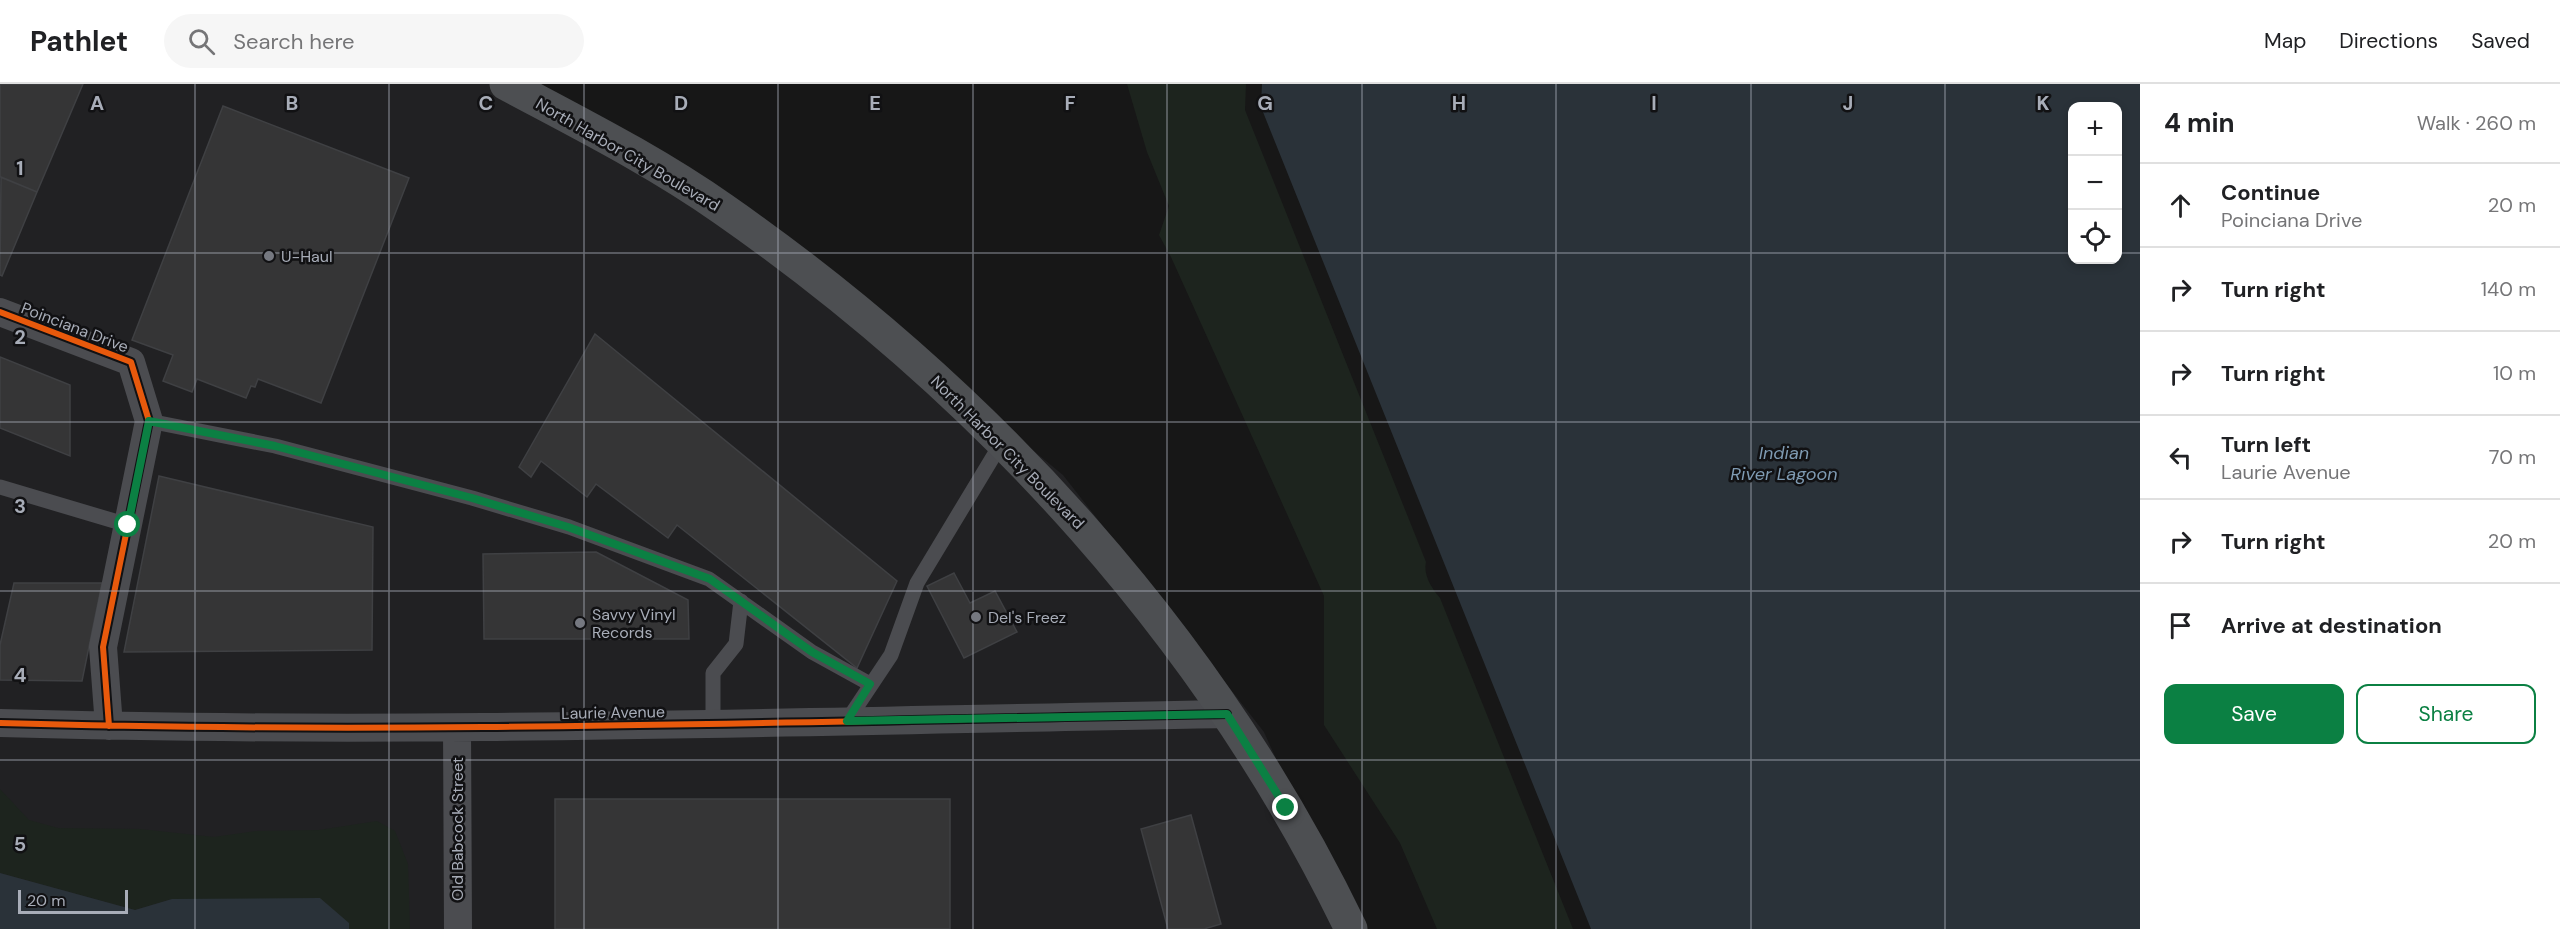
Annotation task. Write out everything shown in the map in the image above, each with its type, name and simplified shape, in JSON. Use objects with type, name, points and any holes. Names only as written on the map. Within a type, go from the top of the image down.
[{"type":"main road","name":"North Harbor City Boulevard","points":[[506,84],[606,138],[722,208],[842,297],[957,396],[1054,494],[1142,596],[1227,714],[1286,808],[1351,929]]},
{"type":"street","name":"Poinciana Drive","points":[[0,312],[130,362],[149,421],[103,647],[109,726]]},
{"type":"street","name":"Laurie Avenue","points":[[0,723],[109,726],[457,728],[1227,714]]},
{"type":"street","name":"Old Babcock Street","points":[[457,728],[458,929]]},
{"type":"lane","points":[[149,421],[275,446],[472,498],[558,524],[710,579],[812,652],[870,684]]},
{"type":"lane","points":[[847,721],[891,655],[918,583],[1002,442]]},
{"type":"lane","points":[[0,487],[128,525]]},
{"type":"lane","points":[[713,724],[713,673],[736,644],[741,601]]},
{"type":"shaded area","points":[[0,84],[499,84],[740,208],[1063,475],[1264,732],[1353,929],[0,929]]},
{"type":"shaded area","points":[[1127,84],[1246,84],[1245,110],[1426,562],[1429,582],[1440,598],[1573,929],[1437,929],[1400,843],[1324,725],[1324,596],[1159,235],[1169,206],[1147,152]]},
{"type":"shaded area","points":[[0,789],[29,820],[58,828],[140,829],[214,837],[256,831],[319,830],[377,821],[395,831],[408,864],[410,929],[349,929],[349,923],[172,899],[135,910],[0,873]]},
{"type":"water","name":"Indian River Lagoon","points":[[1262,84],[2140,84],[2140,929],[1591,929],[1261,107]]},
{"type":"water","points":[[0,873],[135,910],[172,899],[320,898],[349,923],[349,929],[0,929]]},
{"type":"building","points":[[0,84],[83,84],[37,192],[0,177]]},
{"type":"building","points":[[223,106],[409,178],[321,403],[258,379],[255,387],[251,386],[246,398],[197,379],[192,392],[163,381],[173,355],[132,340]]},
{"type":"building","points":[[1,177],[37,192],[2,276],[0,275]]},
{"type":"building","points":[[595,334],[897,581],[857,668],[677,525],[668,538],[596,484],[587,497],[541,461],[531,477],[519,467]]},
{"type":"building","points":[[0,357],[70,385],[70,456],[0,428]]},
{"type":"building","points":[[159,476],[373,527],[372,650],[124,652]]},
{"type":"building","points":[[596,552],[688,600],[689,639],[484,639],[483,554]]},
{"type":"building","name":"Del's Freez","points":[[954,573],[970,603],[995,591],[1017,632],[964,658],[927,586]]},
{"type":"building","points":[[14,583],[102,583],[82,681],[0,680],[0,645]]},
{"type":"building","points":[[555,799],[950,799],[950,929],[555,929]]},
{"type":"building","points":[[1191,815],[1221,924],[1204,929],[1168,929],[1141,829]]},
{"type":"cycle path","points":[[0,312],[131,362],[149,421],[103,647],[109,726]]},
{"type":"cycle path","points":[[0,723],[307,728],[460,727],[1227,714]]},
{"type":"place","name":"U-Haul","points":[[269,256]]},
{"type":"place","name":"Del's Freez","points":[[976,617]]},
{"type":"place","name":"Savvy Vinyl Records","points":[[580,623]]},
{"type":"route","points":[[128,525],[149,421],[275,446],[472,498],[568,527],[710,579],[812,652],[870,684],[847,721],[1227,714],[1286,808]]}]
